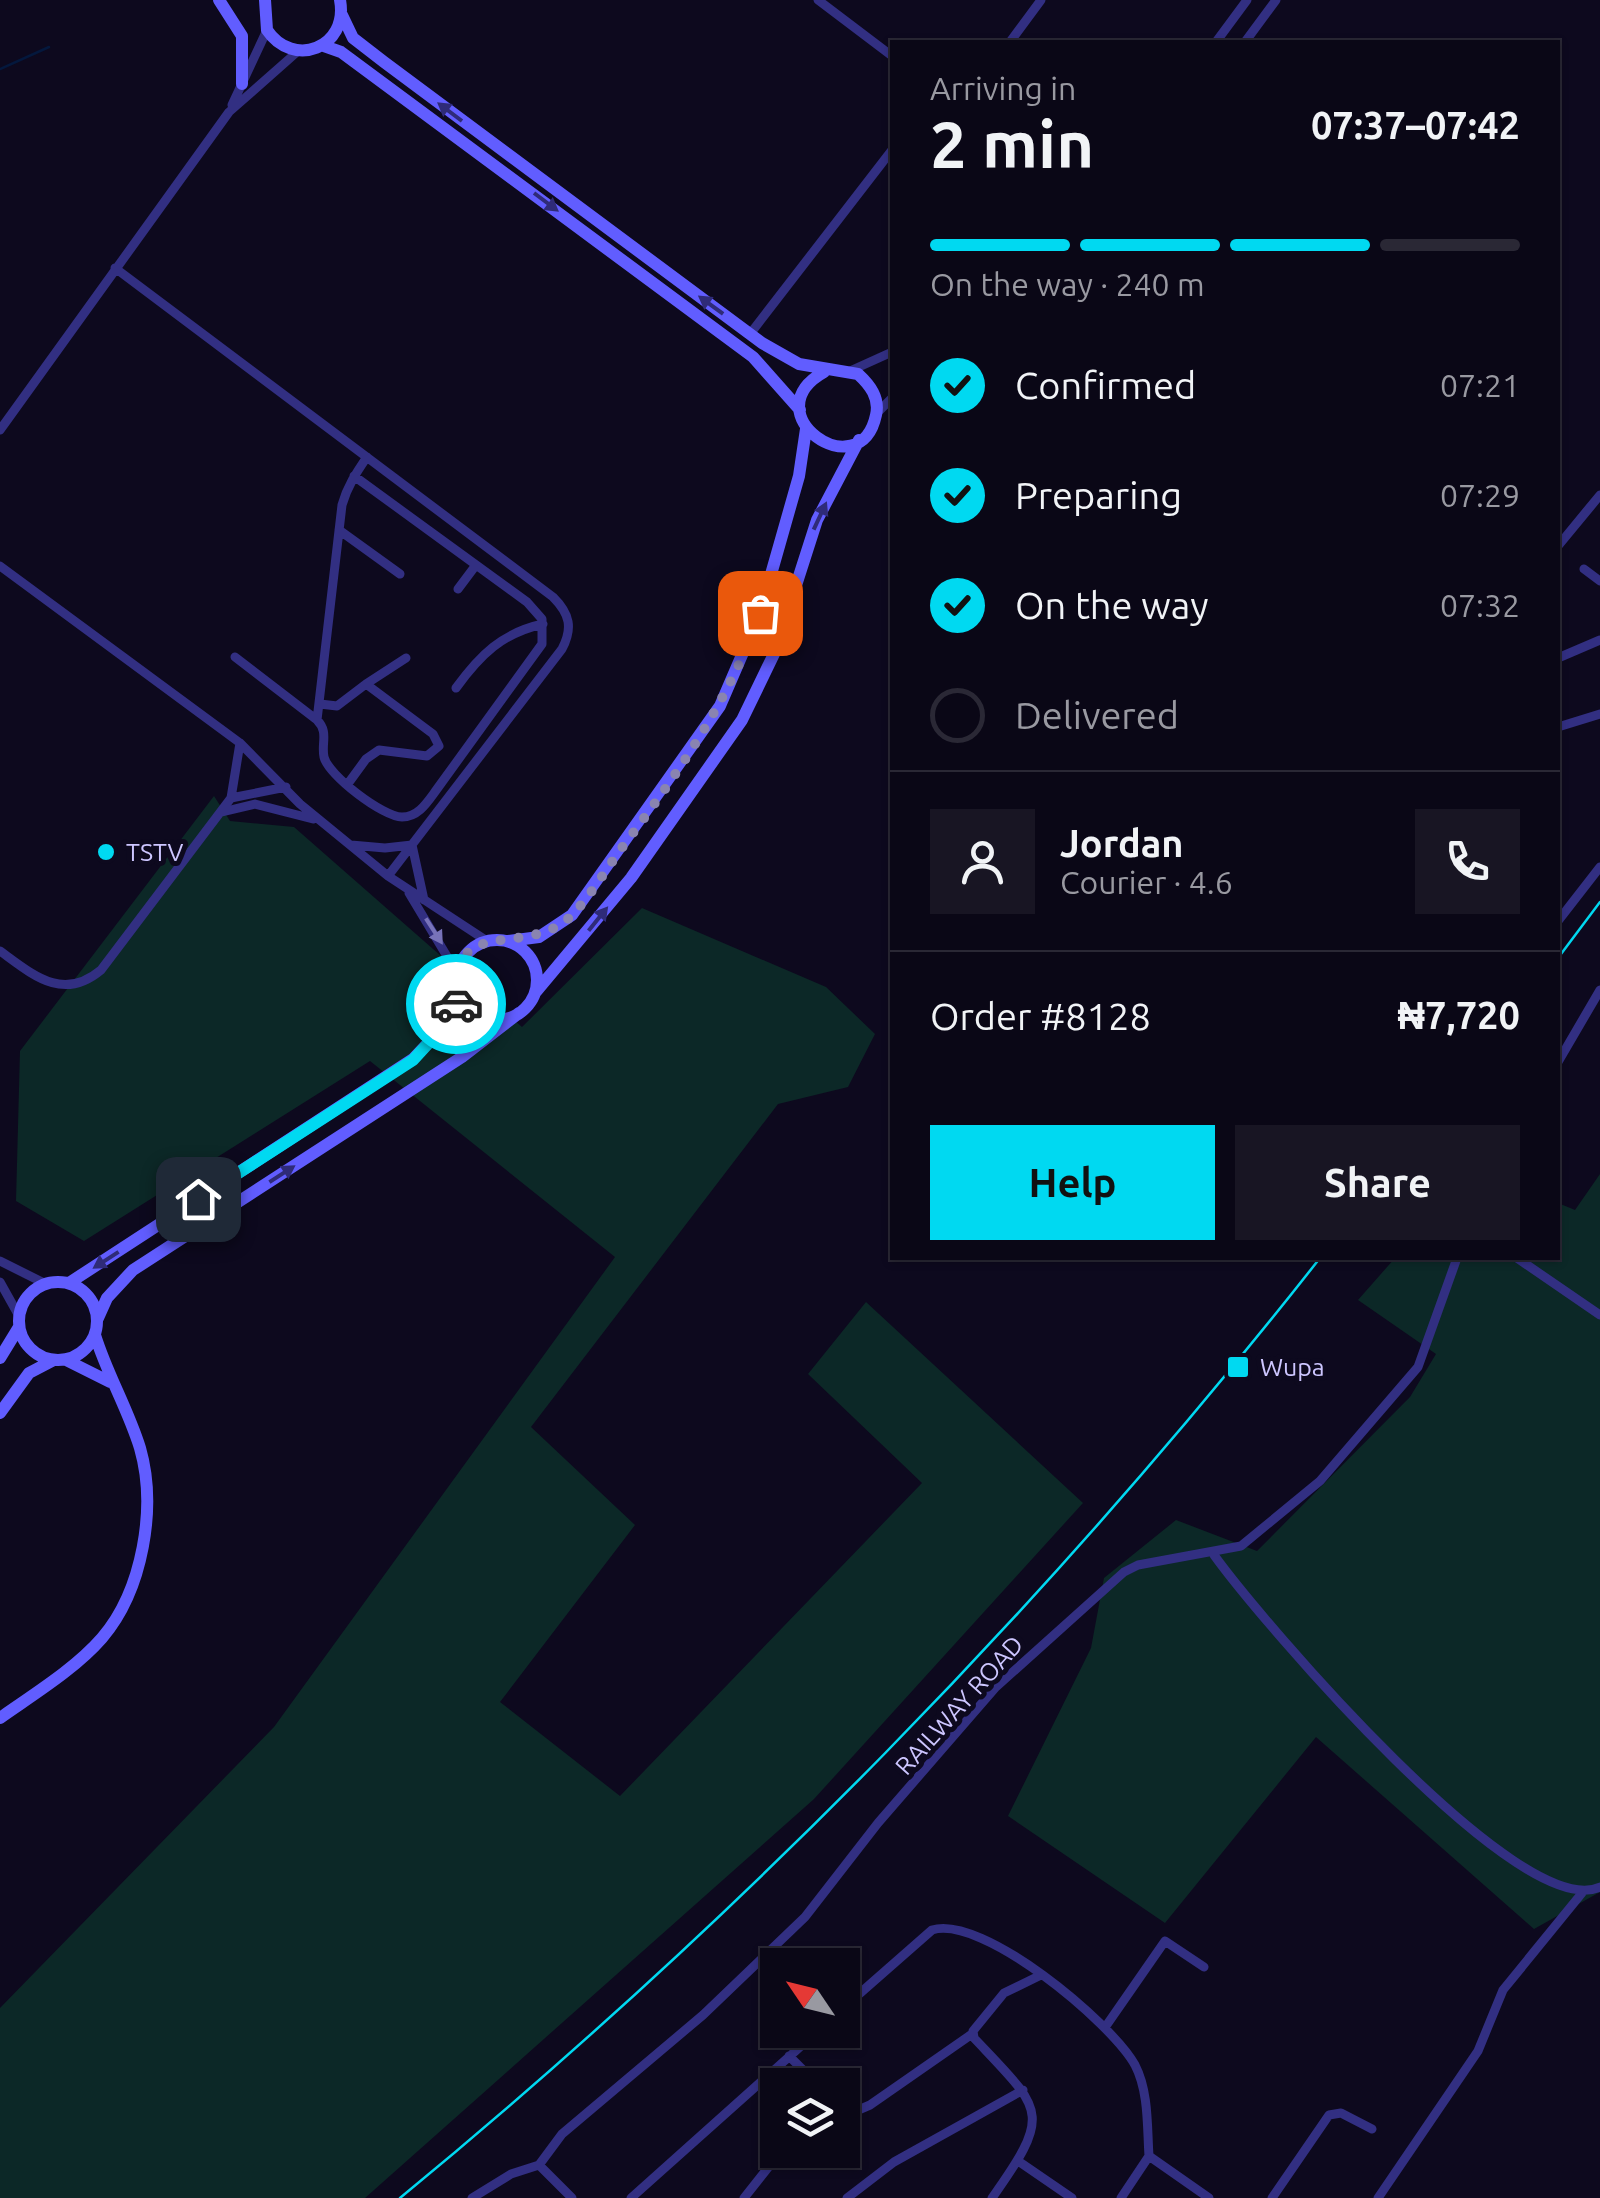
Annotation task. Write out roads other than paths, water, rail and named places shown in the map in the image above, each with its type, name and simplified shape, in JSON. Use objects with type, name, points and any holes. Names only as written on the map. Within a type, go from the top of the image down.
[{"type":"street","points":[[220,0],[242,36],[242,84]]},
{"type":"street","points":[[0,430],[229,112],[266,30],[264,3],[248,0]]},
{"type":"street","points":[[818,0],[890,54]]},
{"type":"street","points":[[1011,40],[1041,0]]},
{"type":"street","points":[[1218,40],[1248,0]]},
{"type":"street","points":[[1246,40],[1276,0]]},
{"type":"street","points":[[229,112],[297,52],[324,46],[333,37],[341,4]]},
{"type":"street","points":[[341,4],[353,38],[750,334],[799,364],[824,372],[850,371],[890,353]]},
{"type":"street","points":[[266,30],[284,48],[297,52]]},
{"type":"street","points":[[324,46],[372,74],[753,357],[800,410],[806,429],[798,476],[760,613],[720,706],[572,915],[539,937],[487,941],[474,947],[458,973]]},
{"type":"street","points":[[750,334],[890,153]]},
{"type":"street","points":[[116,268],[553,597],[570,620],[569,636],[562,650],[388,876]]},
{"type":"street","points":[[850,371],[868,383],[877,413]]},
{"type":"street","points":[[800,410],[806,388],[824,372]]},
{"type":"street","points":[[0,1412],[30,1372],[89,1346],[107,1298],[133,1270],[462,1056],[519,1013],[631,878],[732,738],[774,654],[817,520],[859,440],[890,400]]},
{"type":"street","points":[[806,429],[822,443],[838,447],[859,440]]},
{"type":"street","points":[[317,720],[342,505],[367,457]]},
{"type":"street","points":[[235,657],[317,720],[325,738],[323,756],[334,776],[388,815],[402,818],[422,808],[542,644],[542,624],[527,602],[354,476]]},
{"type":"street","points":[[1560,544],[1600,496]]},
{"type":"street","points":[[339,530],[400,574]]},
{"type":"street","points":[[458,589],[476,564]]},
{"type":"street","points":[[0,566],[240,743],[320,822],[388,876],[487,941]]},
{"type":"street","points":[[1584,570],[1600,582]]},
{"type":"street","points":[[456,688],[496,643],[521,629],[542,624]]},
{"type":"street","points":[[1560,657],[1600,640]]},
{"type":"street","points":[[320,704],[338,706],[406,658]]},
{"type":"street","points":[[348,785],[366,759],[379,750],[427,756],[439,746],[433,734],[366,684]]},
{"type":"street","points":[[1560,726],[1600,714]]},
{"type":"street","points":[[0,951],[44,983],[69,986],[90,979],[231,798],[240,743]]},
{"type":"street","points":[[231,798],[286,787]]},
{"type":"street","points":[[219,813],[256,804],[320,822]]},
{"type":"street","points":[[350,845],[385,848],[412,844]]},
{"type":"street","points":[[412,844],[424,900]]},
{"type":"street","points":[[1560,917],[1600,867]]},
{"type":"street","points":[[408,891],[458,973],[460,995],[470,1010],[485,1018],[503,1020],[519,1013]]},
{"type":"street","points":[[508,941],[529,956],[537,980],[535,993]]},
{"type":"street","points":[[1560,1058],[1600,990]]},
{"type":"street","points":[[0,1260],[46,1284],[69,1283],[413,1060],[446,1024],[460,995]]},
{"type":"street","points":[[1590,1006],[1600,1018]]},
{"type":"street","name":"RAILWAY ROAD","points":[[472,2198],[486,2187],[539,2165],[562,2134],[704,2015],[805,1917],[878,1823],[996,1688],[1124,1572],[1138,1565],[1214,1555],[1252,1540],[1320,1480],[1418,1367],[1456,1260]]},
{"type":"street","points":[[1520,1260],[1600,1315]]},
{"type":"street","points":[[0,1282],[29,1349],[110,1382]]},
{"type":"street","points":[[69,1283],[89,1296],[98,1318]]},
{"type":"street","points":[[0,1358],[28,1296],[46,1284]]},
{"type":"street","points":[[0,1718],[102,1637],[117,1615],[140,1557],[146,1524],[146,1473],[125,1406],[110,1382],[95,1335]]},
{"type":"street","points":[[1214,1555],[1316,1682],[1433,1795],[1519,1865],[1582,1893]]},
{"type":"street","points":[[1378,2198],[1478,2051],[1502,1990],[1582,1893],[1600,1887]]},
{"type":"street","points":[[860,1993],[932,1930],[942,1926],[978,1938],[1041,1974],[1106,2026],[1141,2080],[1149,2156],[1122,2198]]},
{"type":"street","points":[[1106,2026],[1166,1941],[1204,1967]]},
{"type":"street","points":[[860,2110],[972,2034],[1004,1993],[1041,1974]]},
{"type":"street","points":[[972,2034],[1023,2090],[1035,2111],[1032,2138],[992,2198]]},
{"type":"street","points":[[630,2198],[798,2048]]},
{"type":"street","points":[[789,2056],[801,2068]]},
{"type":"street","points":[[847,2198],[894,2162],[1023,2090]]},
{"type":"street","points":[[1272,2198],[1329,2115],[1342,2113],[1372,2129]]},
{"type":"street","points":[[1149,2156],[1209,2198]]},
{"type":"street","points":[[1018,2161],[1072,2198]]},
{"type":"street","points":[[539,2165],[572,2198]]},
{"type":"street","points":[[744,2198],[768,2168]]},
{"type":"waterway","points":[[0,69],[49,47]]},
{"type":"tram line","points":[[1560,955],[1600,902]]},
{"type":"tram line","points":[[400,2198],[648,1982],[886,1753],[1110,1511],[1318,1260]]},
{"type":"place","name":"TSTV","points":[[106,852]]},
{"type":"place","name":"Wupa","points":[[1238,1367]]}]
